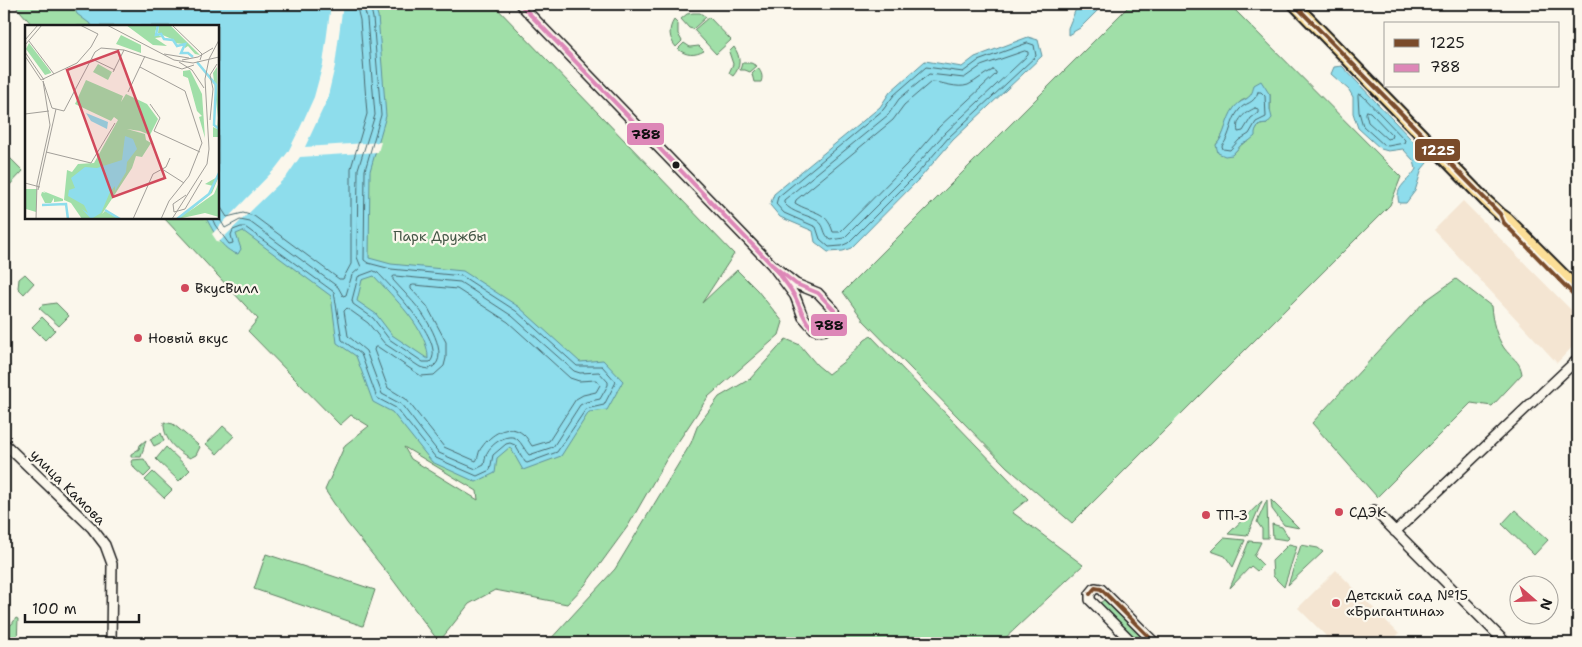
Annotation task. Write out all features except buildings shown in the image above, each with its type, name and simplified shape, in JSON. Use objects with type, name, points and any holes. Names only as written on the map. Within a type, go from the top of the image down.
[{"type":"main road","points":[[1294,4],[1500,214],[1508,219],[1578,290]]},
{"type":"main road","points":[[1500,214],[1504,223],[1578,299]]},
{"type":"street","points":[[520,4],[771,264],[795,296],[803,317],[814,329],[819,331],[825,330],[835,319],[834,310],[816,292],[796,284],[771,264]]},
{"type":"street","points":[[1395,532],[1578,359]]},
{"type":"street","name":"улица Камова","points":[[4,443],[92,528],[105,546],[112,564],[111,643]]},
{"type":"street","points":[[1374,510],[1506,643]]},
{"type":"street","points":[[1133,643],[1090,600],[1090,594],[1095,588],[1101,589],[1155,643]]},
{"type":"shaded area","points":[[1463,201],[1578,317],[1578,341],[1557,363],[1434,230]]},
{"type":"shaded area","name":"Детский сад №15 «Бригантина»","points":[[1336,570],[1399,634],[1389,643],[1320,643],[1326,636],[1298,608]]},
{"type":"green space","name":"Парк Дружбы","points":[[14,4],[493,4],[734,254],[702,303],[737,270],[757,290],[783,322],[779,335],[708,397],[666,460],[628,526],[585,585],[567,604],[495,590],[469,604],[439,642],[393,580],[347,523],[325,490],[345,445],[369,426],[351,415],[340,425],[248,331],[258,319],[165,219],[219,219],[219,25],[32,25]],"holes":[[[404,447],[477,491],[478,500],[411,459]]]},
{"type":"green space","points":[[1131,4],[1229,4],[1401,177],[1390,205],[1072,523],[1007,467],[864,321],[843,292]],"holes":[[[1253,93],[1270,94],[1270,110],[1267,124],[1259,125],[1249,141],[1242,144],[1232,155],[1216,145],[1233,111],[1240,102]]]},
{"type":"green space","points":[[700,13],[706,17],[693,29],[689,28],[681,19],[687,14]]},
{"type":"green space","points":[[709,17],[731,40],[716,54],[694,30]]},
{"type":"green space","points":[[674,20],[678,24],[678,34],[682,41],[676,47],[670,34]]},
{"type":"green space","points":[[684,43],[690,47],[699,46],[704,51],[697,54],[684,53],[678,49]]},
{"type":"green space","points":[[734,47],[738,54],[739,62],[738,69],[733,76],[729,73],[733,64],[729,52]]},
{"type":"green space","points":[[742,63],[751,63],[757,66],[750,72],[740,70]]},
{"type":"green space","points":[[758,68],[762,75],[762,80],[761,82],[754,82],[752,74]]},
{"type":"green space","points":[[4,152],[23,171],[6,189],[4,187]]},
{"type":"green space","points":[[25,274],[34,283],[24,294],[18,288],[19,279]]},
{"type":"green space","points":[[1456,279],[1491,306],[1493,322],[1499,338],[1504,348],[1518,363],[1522,374],[1492,406],[1471,403],[1377,497],[1312,423],[1425,301]]},
{"type":"green space","points":[[56,303],[69,316],[59,326],[39,308],[42,305]]},
{"type":"green space","points":[[42,317],[55,330],[45,340],[32,327]]},
{"type":"green space","points":[[871,336],[1028,499],[1012,512],[1083,565],[1000,643],[547,643],[615,569],[691,443],[697,427],[719,397],[750,379],[786,339],[800,345],[817,365],[828,374]]},
{"type":"green space","points":[[164,422],[173,424],[200,447],[196,455],[190,458],[171,444],[164,428]]},
{"type":"green space","points":[[223,426],[234,436],[217,454],[206,444]]},
{"type":"green space","points":[[161,433],[164,441],[154,446],[150,439]]},
{"type":"green space","points":[[146,440],[141,457],[131,457],[131,454],[139,449],[140,445]]},
{"type":"green space","points":[[166,447],[190,470],[179,481],[156,459]]},
{"type":"green space","points":[[144,459],[151,470],[144,477],[135,469],[131,462],[132,460]]},
{"type":"green space","points":[[153,472],[172,490],[164,498],[145,480]]},
{"type":"green space","points":[[1267,500],[1268,538],[1262,538],[1262,529],[1257,522]]},
{"type":"green space","points":[[1271,500],[1299,528],[1284,525],[1272,509]]},
{"type":"green space","points":[[1262,501],[1247,536],[1228,534]]},
{"type":"green space","points":[[1515,510],[1548,540],[1534,555],[1502,524]]},
{"type":"green space","points":[[1272,524],[1282,527],[1289,538],[1287,540],[1273,538]]},
{"type":"green space","points":[[1224,538],[1245,540],[1233,567],[1225,556],[1211,551]]},
{"type":"green space","points":[[1249,541],[1261,542],[1254,556],[1263,565],[1257,571],[1251,566],[1230,588]]},
{"type":"green space","points":[[1289,544],[1297,546],[1284,587],[1273,576],[1272,561]]},
{"type":"green space","points":[[1301,545],[1318,548],[1323,552],[1288,585]]},
{"type":"green space","points":[[266,554],[375,590],[363,626],[254,589]]},
{"type":"green space","points":[[1104,600],[1147,643],[1140,643],[1100,603]]},
{"type":"green space","points":[[16,618],[18,619],[17,643],[10,643],[4,638],[4,628],[12,624]]},
{"type":"water","points":[[73,4],[374,4],[378,16],[386,116],[370,171],[369,258],[391,264],[463,271],[519,307],[580,362],[603,360],[623,381],[607,410],[589,412],[561,456],[523,470],[510,447],[497,458],[495,473],[476,482],[432,462],[392,412],[373,402],[356,356],[337,343],[331,296],[243,231],[236,234],[241,249],[238,254],[227,249],[207,219],[219,219],[219,25],[92,25],[77,14]],"holes":[[[374,276],[399,303],[423,337],[428,359],[392,335],[376,314],[357,301],[362,280]]]},
{"type":"water","points":[[1078,4],[1104,4],[1080,28],[1068,35],[1068,28]]},
{"type":"water","points":[[1028,37],[1038,40],[1042,56],[953,140],[921,177],[851,248],[843,251],[828,252],[815,242],[813,231],[780,217],[770,205],[774,194],[880,107],[890,92],[925,61],[962,67],[975,57]]},
{"type":"water","points":[[1342,66],[1427,156],[1427,163],[1422,169],[1415,191],[1406,203],[1399,203],[1398,192],[1416,169],[1414,161],[1403,149],[1388,151],[1381,149],[1358,128],[1353,113],[1353,97],[1349,90],[1331,74],[1334,67]]},
{"type":"water","points":[[1261,81],[1270,95],[1272,118],[1267,124],[1259,125],[1255,136],[1242,144],[1232,155],[1225,156],[1218,153],[1216,145],[1222,136],[1231,113],[1237,105],[1251,95],[1254,85]]},
{"type":"pier","points":[[331,4],[343,4],[335,66],[327,100],[305,147],[381,142],[378,152],[300,157],[287,176],[218,243],[212,234],[275,169],[288,152],[300,128],[314,97],[323,64]]},
{"type":"transit line","name":"788","points":[[520,4],[771,264]]},
{"type":"transit line","name":"1225","points":[[1294,4],[1500,214],[1504,223],[1578,299]]},
{"type":"transit line","name":"788","points":[[771,264],[796,284],[818,293],[834,310],[835,319],[827,328],[818,331],[809,325],[792,291],[771,264]]},
{"type":"transit line","name":"1225","points":[[1090,594],[1095,588],[1101,589],[1155,643]]},
{"type":"place","name":"ВкусВилл","points":[[185,288]]},
{"type":"place","name":"Новый вкус","points":[[138,338]]},
{"type":"place","name":"СДЭК","points":[[1339,512]]},
{"type":"place","name":"ТП-3","points":[[1206,515]]},
{"type":"place","name":"Детский сад №15 «Бригантина»","points":[[1336,603]]}]
